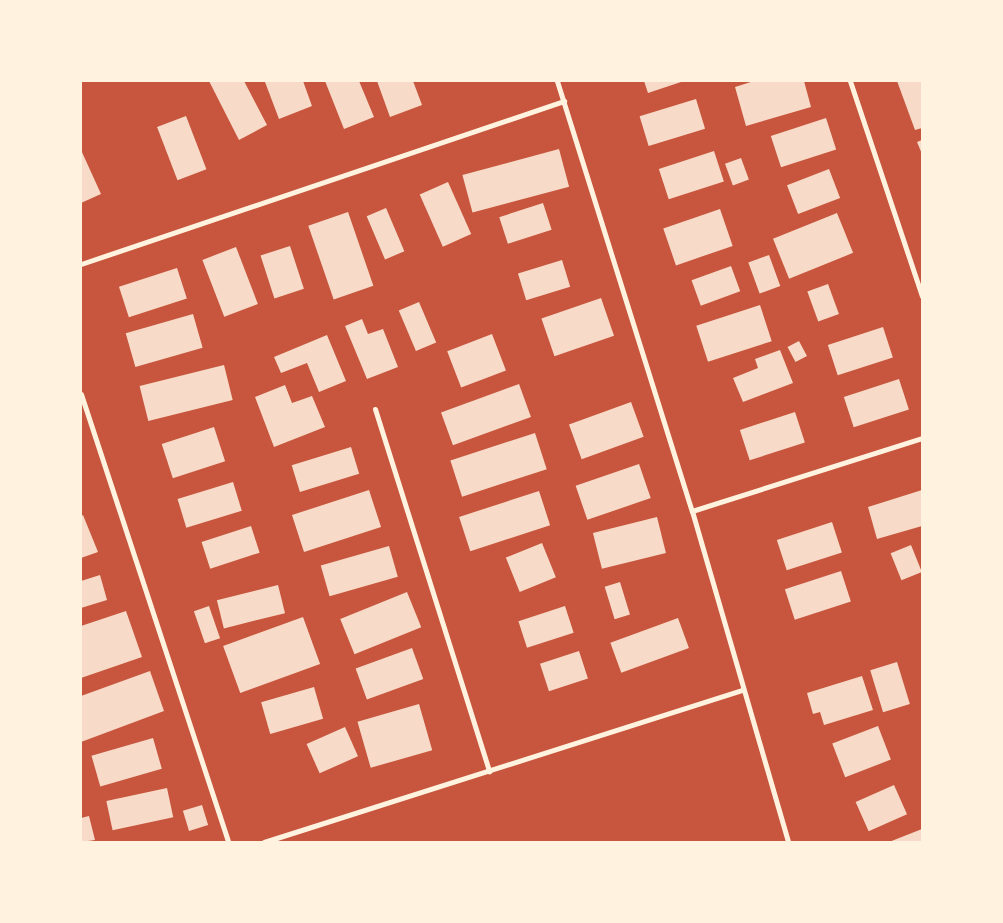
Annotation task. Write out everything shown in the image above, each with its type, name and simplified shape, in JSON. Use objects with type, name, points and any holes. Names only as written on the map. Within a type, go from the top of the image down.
[{"type":"street","points":[[557,81],[692,511],[742,690],[788,842]]},
{"type":"street","points":[[850,81],[919,277],[922,296]]},
{"type":"street","points":[[81,264],[564,101]]},
{"type":"street","points":[[81,394],[228,842]]},
{"type":"street","points":[[375,410],[490,771]]},
{"type":"street","points":[[692,511],[922,438]]},
{"type":"street","points":[[264,842],[742,690]]},
{"type":"building","points":[[209,81],[244,81],[267,125],[239,140]]},
{"type":"building","points":[[303,81],[312,106],[279,119],[265,82]]},
{"type":"building","points":[[325,81],[359,81],[374,117],[344,129]]},
{"type":"building","points":[[377,81],[413,81],[422,105],[390,117]]},
{"type":"building","points":[[644,81],[681,81],[681,82],[648,93]]},
{"type":"building","points":[[754,81],[804,81],[811,107],[746,126],[735,87]]},
{"type":"building","points":[[897,81],[922,81],[922,128],[915,130]]},
{"type":"building","points":[[696,99],[705,129],[649,146],[640,116]]},
{"type":"building","points":[[186,116],[206,169],[177,180],[157,127]]},
{"type":"building","points":[[826,118],[836,149],[781,167],[771,136]]},
{"type":"building","points":[[922,140],[922,154],[917,142]]},
{"type":"building","points":[[559,149],[569,187],[473,213],[462,175]]},
{"type":"building","points":[[81,150],[101,194],[81,203]]},
{"type":"building","points":[[714,151],[724,181],[669,199],[659,169]]},
{"type":"building","points":[[741,158],[749,180],[733,185],[725,164]]},
{"type":"building","points":[[829,169],[840,198],[798,214],[787,185]]},
{"type":"building","points":[[448,182],[471,234],[443,247],[420,195]]},
{"type":"building","points":[[543,203],[552,230],[508,244],[499,217]]},
{"type":"building","points":[[386,208],[404,251],[385,259],[367,216]]},
{"type":"building","points":[[720,209],[733,246],[676,265],[663,229]]},
{"type":"building","points":[[348,212],[373,286],[334,299],[308,226]]},
{"type":"building","points":[[837,213],[853,253],[789,279],[773,239]]},
{"type":"building","points":[[290,246],[304,289],[274,298],[261,256]]},
{"type":"building","points":[[236,247],[258,304],[224,317],[202,260]]},
{"type":"building","points":[[769,255],[780,286],[760,294],[748,263]]},
{"type":"building","points":[[562,260],[570,287],[526,300],[518,273]]},
{"type":"building","points":[[731,266],[740,291],[701,306],[692,280]]},
{"type":"building","points":[[177,268],[187,298],[129,317],[119,287]]},
{"type":"building","points":[[828,284],[839,314],[818,322],[807,292]]},
{"type":"building","points":[[601,298],[614,336],[554,356],[541,319]]},
{"type":"building","points":[[419,302],[436,343],[416,351],[399,311]]},
{"type":"building","points":[[760,305],[772,341],[708,362],[696,326]]},
{"type":"building","points":[[193,314],[203,348],[135,367],[126,333]]},
{"type":"building","points":[[362,319],[368,334],[383,329],[398,367],[367,379],[345,326]]},
{"type":"building","points":[[883,327],[893,357],[838,375],[828,345]]},
{"type":"building","points":[[492,334],[506,370],[461,388],[447,351]]},
{"type":"building","points":[[327,335],[346,381],[319,392],[307,363],[281,373],[274,357]]},
{"type":"building","points":[[799,341],[807,356],[796,362],[788,347]]},
{"type":"building","points":[[780,350],[793,383],[743,402],[733,378],[758,368],[755,359]]},
{"type":"building","points":[[224,365],[233,400],[148,421],[140,386]]},
{"type":"building","points":[[899,379],[909,409],[854,427],[844,397]]},
{"type":"building","points":[[519,384],[531,417],[453,445],[441,412]]},
{"type":"building","points":[[285,385],[292,403],[312,396],[325,427],[274,447],[255,397]]},
{"type":"building","points":[[631,402],[644,437],[582,459],[569,425]]},
{"type":"building","points":[[795,412],[805,442],[750,460],[740,430]]},
{"type":"building","points":[[214,427],[225,461],[173,478],[162,444]]},
{"type":"building","points":[[535,433],[547,469],[462,497],[450,461]]},
{"type":"building","points":[[351,447],[359,474],[300,492],[292,465]]},
{"type":"building","points":[[639,464],[651,498],[587,520],[576,486]]},
{"type":"building","points":[[233,482],[242,511],[186,528],[178,499]]},
{"type":"building","points":[[369,490],[381,527],[304,552],[292,515]]},
{"type":"building","points":[[922,490],[922,526],[877,539],[868,507]]},
{"type":"building","points":[[539,491],[550,525],[470,551],[459,517]]},
{"type":"building","points":[[83,515],[98,552],[81,558],[81,516]]},
{"type":"building","points":[[657,517],[666,553],[602,569],[593,533]]},
{"type":"building","points":[[832,522],[842,552],[787,570],[777,540]]},
{"type":"building","points":[[251,526],[260,553],[210,569],[202,542]]},
{"type":"building","points":[[542,543],[556,577],[520,592],[506,558]]},
{"type":"building","points":[[911,545],[922,572],[901,580],[891,553]]},
{"type":"building","points":[[389,546],[398,577],[330,596],[321,566]]},
{"type":"building","points":[[841,571],[851,601],[795,620],[785,589]]},
{"type":"building","points":[[100,575],[107,600],[81,608],[81,581]]},
{"type":"building","points":[[620,582],[630,615],[615,619],[605,587]]},
{"type":"building","points":[[278,585],[285,613],[224,628],[217,600]]},
{"type":"building","points":[[407,592],[421,627],[354,654],[340,619]]},
{"type":"building","points":[[209,606],[220,638],[205,643],[194,611]]},
{"type":"building","points":[[565,606],[574,633],[527,648],[518,621]]},
{"type":"building","points":[[126,611],[142,657],[81,678],[81,626]]},
{"type":"building","points":[[303,617],[320,664],[240,693],[223,646]]},
{"type":"building","points":[[678,618],[689,648],[621,673],[610,643]]},
{"type":"building","points":[[412,648],[423,679],[367,700],[356,669]]},
{"type":"building","points":[[579,651],[588,679],[549,691],[540,664]]},
{"type":"building","points":[[897,662],[910,704],[883,712],[870,670]]},
{"type":"building","points":[[150,671],[164,711],[81,742],[81,696]]},
{"type":"building","points":[[862,676],[873,710],[824,725],[820,712],[813,714],[807,693]]},
{"type":"building","points":[[314,687],[323,719],[270,734],[261,702]]},
{"type":"building","points":[[419,704],[432,750],[371,768],[357,722]]},
{"type":"building","points":[[878,726],[891,760],[845,777],[832,744]]},
{"type":"building","points":[[345,727],[358,756],[320,773],[307,744]]},
{"type":"building","points":[[153,738],[162,769],[100,786],[91,756]]},
{"type":"building","points":[[894,785],[907,814],[869,831],[856,802]]},
{"type":"building","points":[[167,788],[173,817],[113,830],[106,801]]},
{"type":"building","points":[[202,805],[208,825],[189,831],[183,811]]},
{"type":"building","points":[[89,816],[95,840],[81,842],[81,818]]},
{"type":"building","points":[[922,829],[922,842],[889,842]]}]
